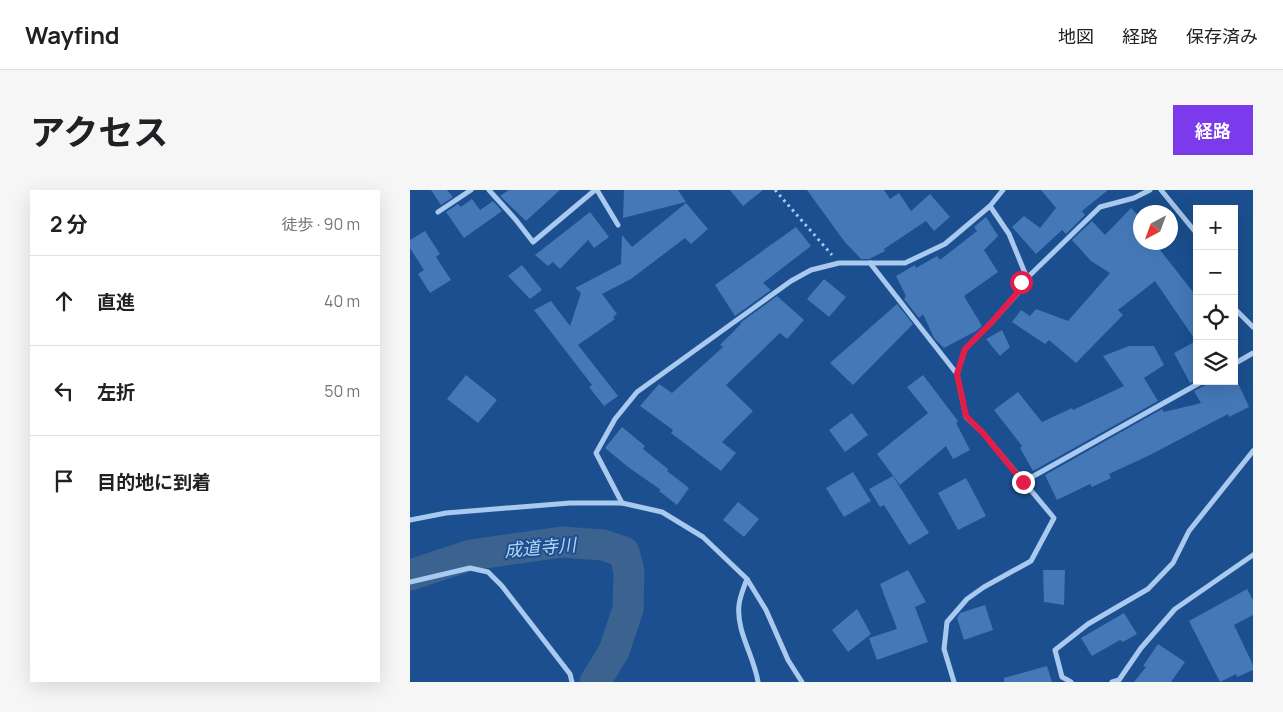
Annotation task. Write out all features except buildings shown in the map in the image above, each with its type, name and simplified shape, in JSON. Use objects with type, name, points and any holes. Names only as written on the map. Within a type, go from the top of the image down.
[{"type":"street","points":[[438,212],[471,190]]},
{"type":"street","points":[[489,190],[533,242],[596,190],[618,225]]},
{"type":"street","points":[[622,503],[596,454],[615,419],[637,392],[791,281],[811,270],[839,263],[905,263],[946,244],[990,206],[1002,190]]},
{"type":"street","points":[[957,374],[965,349],[1018,292],[1021,282],[1100,207],[1134,198],[1150,190]]},
{"type":"street","points":[[1161,190],[1193,229]]},
{"type":"street","points":[[990,206],[1009,234],[1027,278]]},
{"type":"street","points":[[870,263],[957,374],[966,416],[983,433],[1054,518],[1031,561],[984,587],[967,599],[947,622],[944,649],[954,682]]},
{"type":"street","points":[[1238,312],[1253,327]]},
{"type":"street","points":[[1238,362],[1253,353]]},
{"type":"street","points":[[1023,482],[1196,385]]},
{"type":"street","points":[[1072,682],[1062,676],[1055,650],[1088,624],[1148,590],[1173,562],[1189,532],[1253,451]]},
{"type":"street","points":[[410,520],[446,513],[570,503],[622,503],[662,512],[703,537],[747,579],[766,610],[788,660],[802,682]]},
{"type":"street","points":[[1112,682],[1119,680],[1141,648],[1175,609],[1253,555]]},
{"type":"street","points":[[410,582],[470,568],[488,572],[502,586],[570,674],[572,682]]},
{"type":"street","points":[[747,579],[739,604],[739,623],[755,667],[758,682]]},
{"type":"path","points":[[775,190],[839,263]]},
{"type":"waterway","name":"成道寺川","points":[[410,575],[471,555],[562,542],[603,545],[624,552],[629,571],[628,609],[614,651],[595,682]]},
{"type":"route","points":[[1021,282],[1018,292],[965,349],[957,374],[966,416],[983,433],[1023,482]]}]
